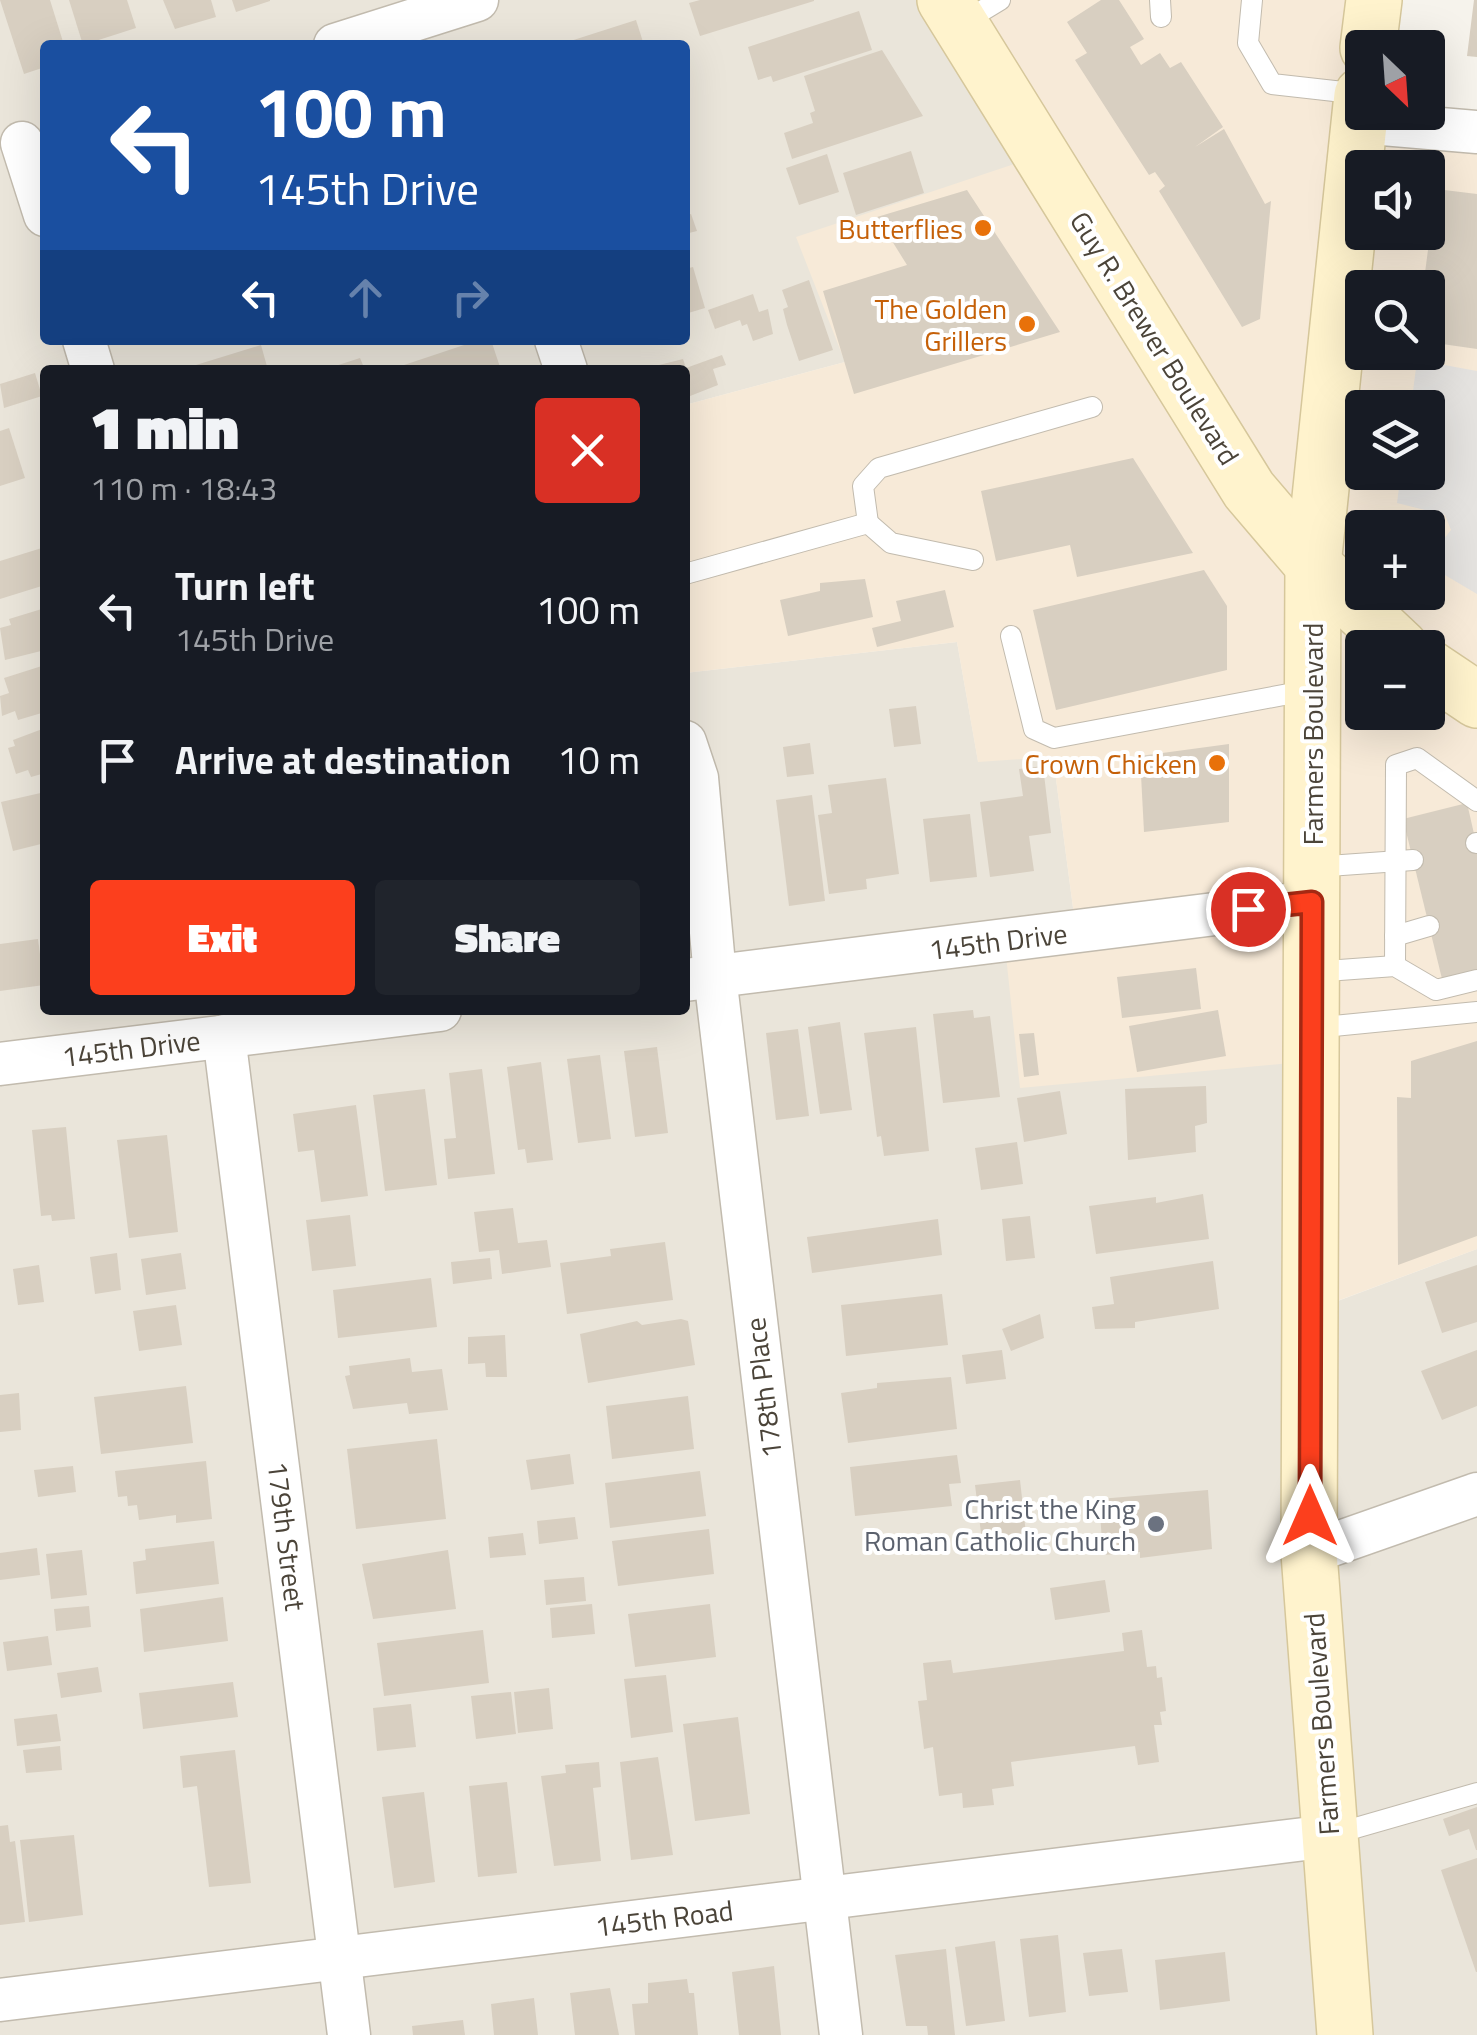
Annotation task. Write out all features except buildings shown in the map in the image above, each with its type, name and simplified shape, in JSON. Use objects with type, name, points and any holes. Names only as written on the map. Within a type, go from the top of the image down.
[{"type":"main road","points":[[1370,30],[1374,0]]},
{"type":"main road","name":"Guy R. Brewer Boulevard","points":[[968,8],[1249,490],[1313,565],[1382,630]]},
{"type":"main road","name":"Farmers Boulevard","points":[[1345,2035],[1310,1553],[1312,690],[1313,565],[1358,130]]},
{"type":"main road","points":[[1445,678],[1477,700]]},
{"type":"street","points":[[360,40],[463,18]]},
{"type":"street","points":[[1445,124],[1477,132]]},
{"type":"street","points":[[22,143],[40,199]]},
{"type":"street","name":"178th Place","points":[[690,757],[697,778],[700,978],[840,2035]]},
{"type":"street","name":"145th Drive","points":[[700,978],[1312,884]]},
{"type":"street","name":"145th Drive","points":[[0,1064],[398,1015]]},
{"type":"street","name":"179th Street","points":[[224,1036],[349,2035]]},
{"type":"street","points":[[1310,1553],[1477,1494]]},
{"type":"street","name":"145th Road","points":[[0,2000],[1329,1836]]},
{"type":"lane","points":[[1252,0],[1248,43],[1272,84],[1345,100]]},
{"type":"lane","points":[[974,560],[891,543],[868,523],[863,486],[878,468],[1092,407]]},
{"type":"lane","points":[[690,573],[868,523]]},
{"type":"lane","points":[[1011,636],[1034,729],[1054,738],[1312,690]]},
{"type":"lane","points":[[1395,966],[1404,862],[1396,764],[1418,758],[1477,800]]},
{"type":"lane","points":[[1312,884],[1404,862]]},
{"type":"lane","points":[[1395,936],[1429,926]]},
{"type":"lane","points":[[1311,972],[1395,966],[1436,990],[1477,980]]},
{"type":"lane","points":[[1312,1028],[1477,1012]]},
{"type":"lane","points":[[1329,1836],[1477,1793]]},
{"type":"shaded area","points":[[0,0],[939,0],[1036,157],[845,362],[690,404],[690,365],[40,365],[40,1015],[690,1015],[690,672],[957,642],[978,761],[1053,756],[1077,938],[1303,1061],[1303,1314],[1477,1249],[1477,2035],[0,2035]]},
{"type":"shaded area","points":[[939,0],[1364,0],[1360,30],[1345,30],[1345,130],[1477,142],[1477,1249],[1302,1314],[1303,1062],[1020,1088],[1005,946],[1077,938],[1053,757],[978,762],[957,642],[690,672],[690,404],[845,362],[796,237],[1035,157]]},
{"type":"shaded area","points":[[1445,365],[1477,371],[1477,594],[1445,575],[1445,538],[1451,530],[1445,510],[1397,503],[1399,490],[1445,490],[1445,390],[1413,390],[1416,370],[1445,370]]},
{"type":"place","name":"Butterflies","points":[[983,228]]},
{"type":"place","name":"The Golden Grillers","points":[[1027,324]]},
{"type":"place","name":"Crown Chicken","points":[[1217,763]]},
{"type":"place","name":"Christ the King Roman Catholic Church","points":[[1156,1524]]},
{"type":"route","points":[[1248,909],[1312,902],[1310,1516]]}]
